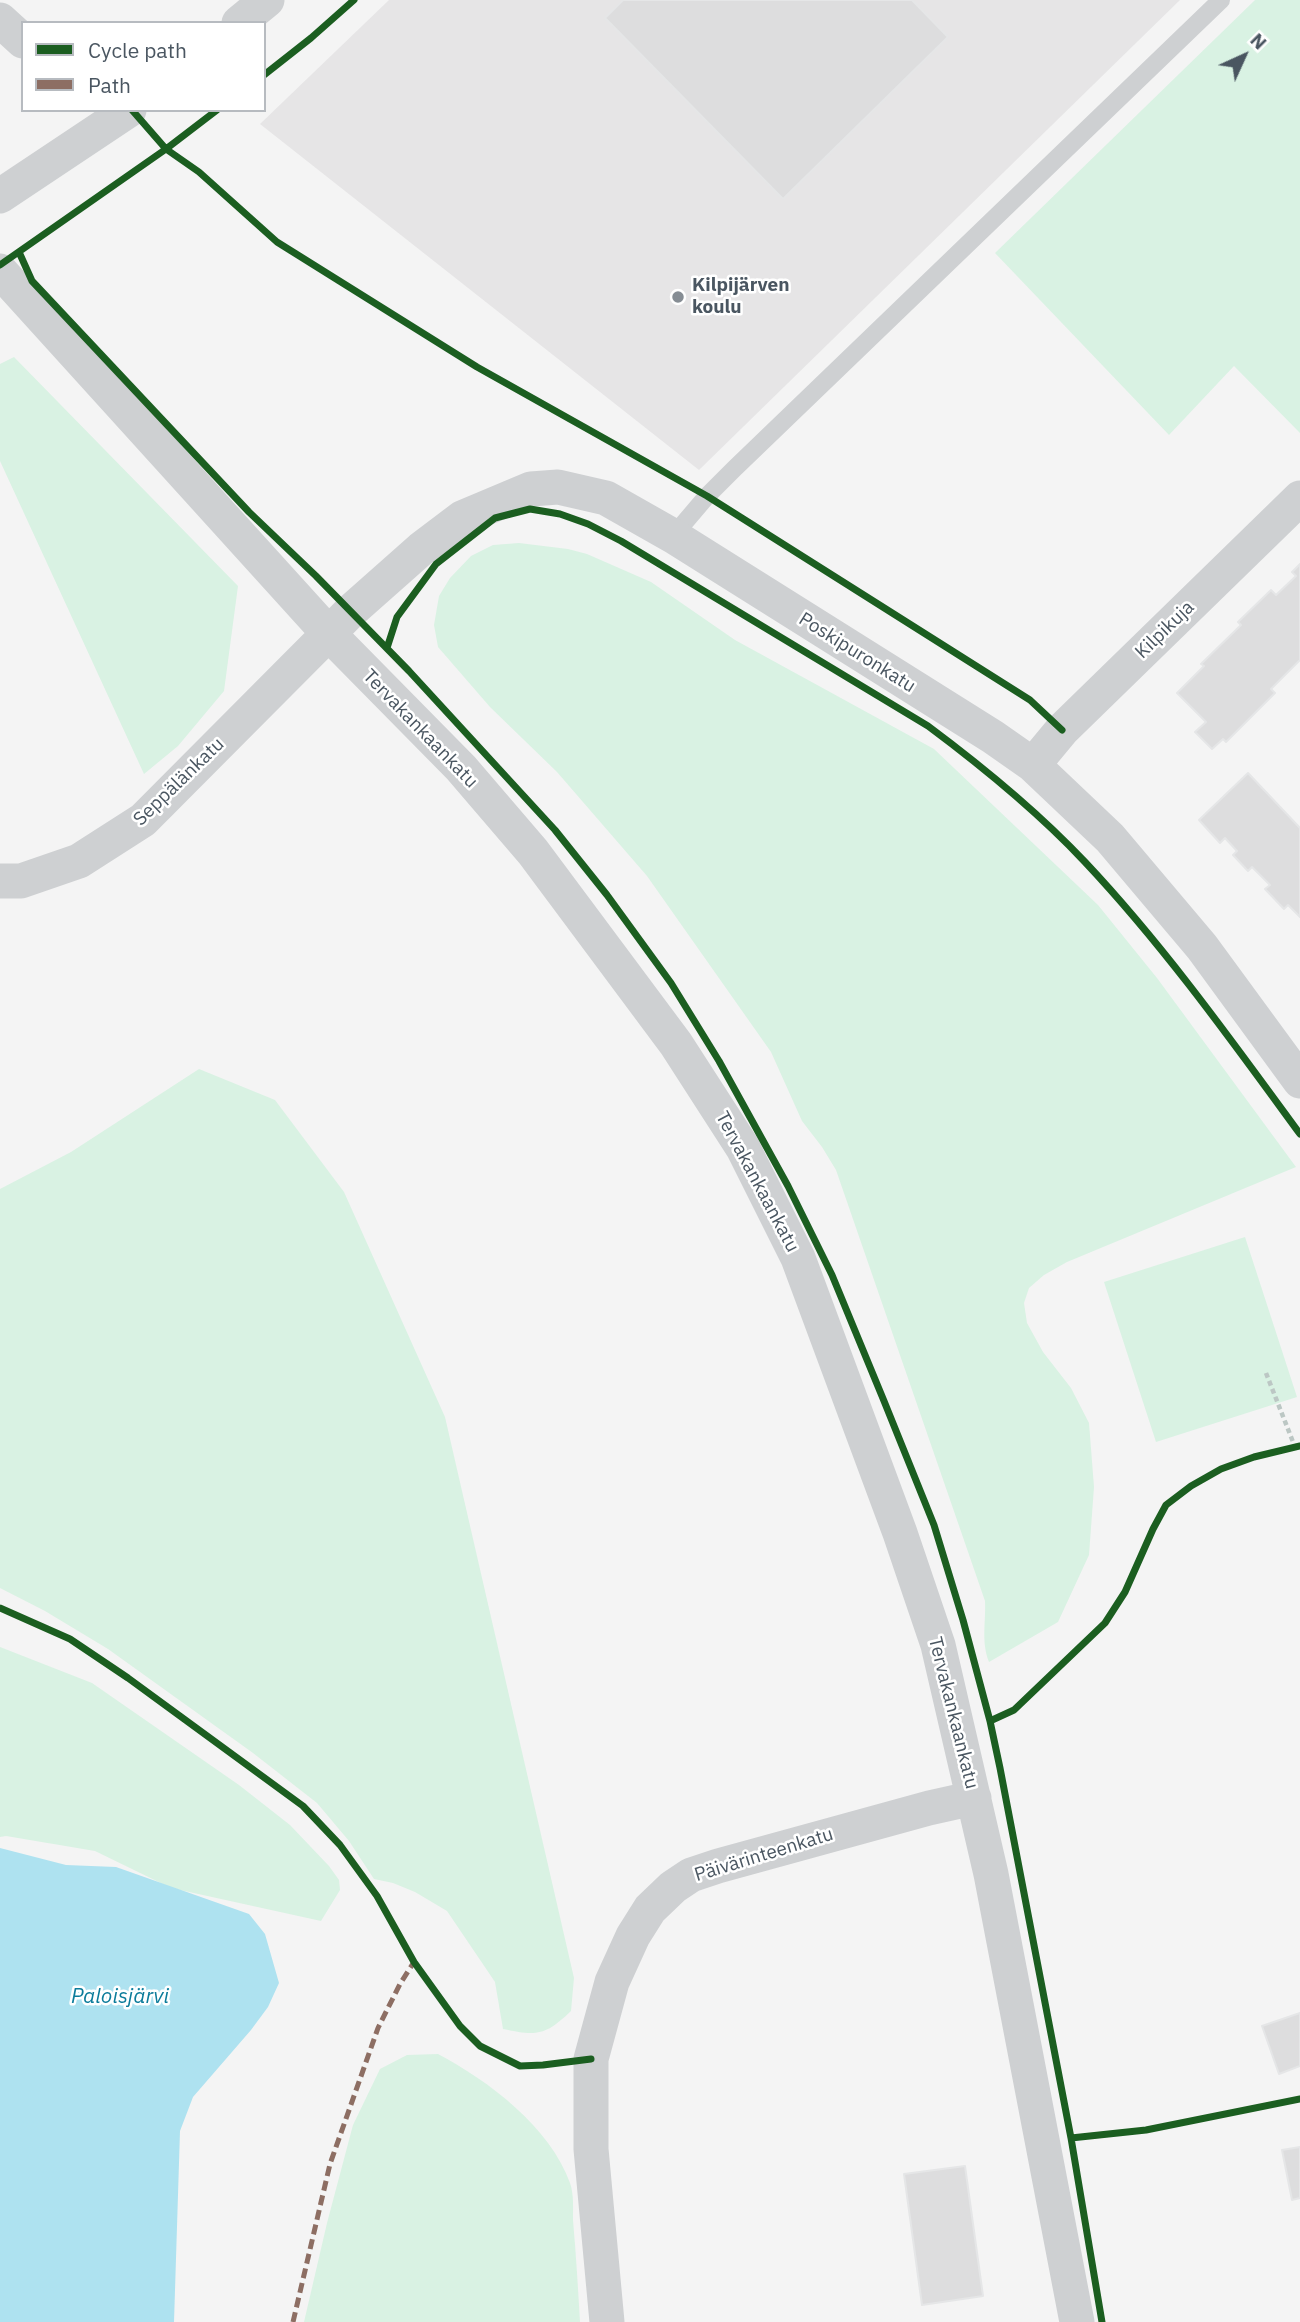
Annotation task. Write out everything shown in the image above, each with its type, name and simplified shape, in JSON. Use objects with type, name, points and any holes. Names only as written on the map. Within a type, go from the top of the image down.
[{"type":"street","points":[[241,21],[267,0]]},
{"type":"street","points":[[0,20],[21,39]]},
{"type":"street","points":[[0,196],[92,120],[122,112]]},
{"type":"street","name":"Tervakankaankatu","points":[[0,271],[329,634],[461,768],[533,852],[676,1044],[743,1148],[798,1258],[900,1533],[938,1645],[991,1874],[1077,2322]]},
{"type":"street","name":"Poskipuronkatu","points":[[329,634],[411,558],[462,518],[531,489],[558,487],[606,498],[673,536],[1034,765],[1110,838],[1202,947],[1300,1081]]},
{"type":"street","name":"Kilpikuja","points":[[1034,765],[1062,730],[1300,498]]},
{"type":"street","name":"Seppälänkatu","points":[[0,881],[21,881],[79,861],[143,820],[329,634]]},
{"type":"street","name":"Päivärinteenkatu","points":[[607,2322],[591,2149],[591,2059],[612,1982],[650,1909],[673,1887],[691,1875],[974,1798]]},
{"type":"lane","points":[[673,536],[734,469],[1221,0]]},
{"type":"path","points":[[1266,1373],[1297,1446],[1281,1450]]},
{"type":"shaded area","name":"Kilpijärven koulu","points":[[389,0],[1180,0],[699,470],[260,124]]},
{"type":"green space","points":[[1255,0],[1300,0],[1300,433],[1234,366],[1169,435],[995,253]]},
{"type":"green space","points":[[14,357],[238,586],[224,691],[178,746],[144,774],[0,461],[0,364]]},
{"type":"green space","points":[[519,543],[587,554],[651,582],[735,640],[934,749],[1098,905],[1157,978],[1296,1167],[1067,1262],[1044,1275],[1029,1288],[1024,1303],[1027,1323],[1043,1352],[1071,1388],[1089,1423],[1094,1487],[1089,1555],[1058,1622],[989,1662],[984,1639],[985,1601],[836,1170],[802,1121],[771,1052],[647,876],[557,772],[490,707],[438,647],[434,625],[439,596],[450,578],[471,556],[493,545]]},
{"type":"green space","points":[[199,1069],[275,1100],[344,1192],[445,1417],[574,1978],[571,2011],[547,2030],[524,2033],[503,2029],[495,1982],[447,1911],[415,1892],[374,1879],[349,1841],[317,1803],[253,1753],[108,1649],[45,1611],[0,1588],[0,1189],[71,1152]]},
{"type":"green space","points":[[1245,1237],[1297,1397],[1156,1442],[1104,1282]]},
{"type":"green space","points":[[0,1647],[92,1683],[239,1785],[290,1825],[339,1880],[340,1890],[321,1921],[171,1888],[95,1851],[0,1837]]},
{"type":"green space","points":[[438,2054],[477,2078],[516,2108],[548,2143],[561,2162],[572,2192],[580,2322],[304,2322],[353,2125],[380,2069],[407,2055]]},
{"type":"water","name":"Paloisjärvi","points":[[0,1848],[66,1865],[116,1867],[249,1914],[265,1934],[279,1983],[268,2007],[251,2030],[193,2097],[180,2131],[174,2322],[0,2322]]},
{"type":"building","points":[[623,0],[912,0],[948,37],[783,199],[605,18]]},
{"type":"building","points":[[1300,564],[1300,660],[1271,689],[1275,693],[1226,742],[1223,739],[1212,749],[1195,732],[1206,722],[1177,693],[1204,666],[1201,664],[1241,625],[1238,622],[1271,590],[1276,595],[1296,576],[1292,572]]},
{"type":"building","points":[[1248,773],[1300,828],[1300,917],[1288,905],[1284,909],[1265,889],[1270,885],[1252,867],[1248,871],[1233,855],[1237,851],[1225,838],[1220,843],[1199,820]]},
{"type":"building","points":[[1300,2013],[1300,2066],[1279,2074],[1262,2026]]},
{"type":"building","points":[[1300,2147],[1300,2198],[1292,2200],[1282,2150]]},
{"type":"building","points":[[965,2166],[983,2296],[922,2305],[904,2174]]},
{"type":"marked path","points":[[293,2322],[330,2164],[378,2028],[414,1962]]},
{"type":"cycle path","points":[[266,73],[354,0]]},
{"type":"cycle path","points":[[134,112],[166,149],[199,172],[277,242],[477,367],[707,496],[1030,700],[1062,730]]},
{"type":"cycle path","points":[[0,265],[214,112]]},
{"type":"cycle path","points":[[19,252],[32,281],[249,512],[409,671],[555,830],[607,895],[671,983],[719,1061],[788,1186],[832,1275],[884,1401],[934,1525],[963,1620],[1000,1768],[1071,2138],[1102,2322]]},
{"type":"cycle path","points":[[387,648],[397,617],[436,564],[495,518],[530,509],[560,514],[588,524],[621,541],[928,726],[1048,825],[1142,927],[1197,995],[1300,1134]]},
{"type":"cycle path","points":[[990,1721],[1014,1710],[1105,1623],[1125,1592],[1166,1505],[1191,1486],[1221,1469],[1254,1457],[1300,1446]]},
{"type":"cycle path","points":[[0,1608],[70,1639],[303,1806],[340,1845],[377,1896],[414,1962],[460,2026],[480,2046],[520,2066],[591,2059]]},
{"type":"cycle path","points":[[1071,2138],[1146,2130],[1300,2099]]},
{"type":"place","name":"Kilpijärven koulu","points":[[678,297]]}]
